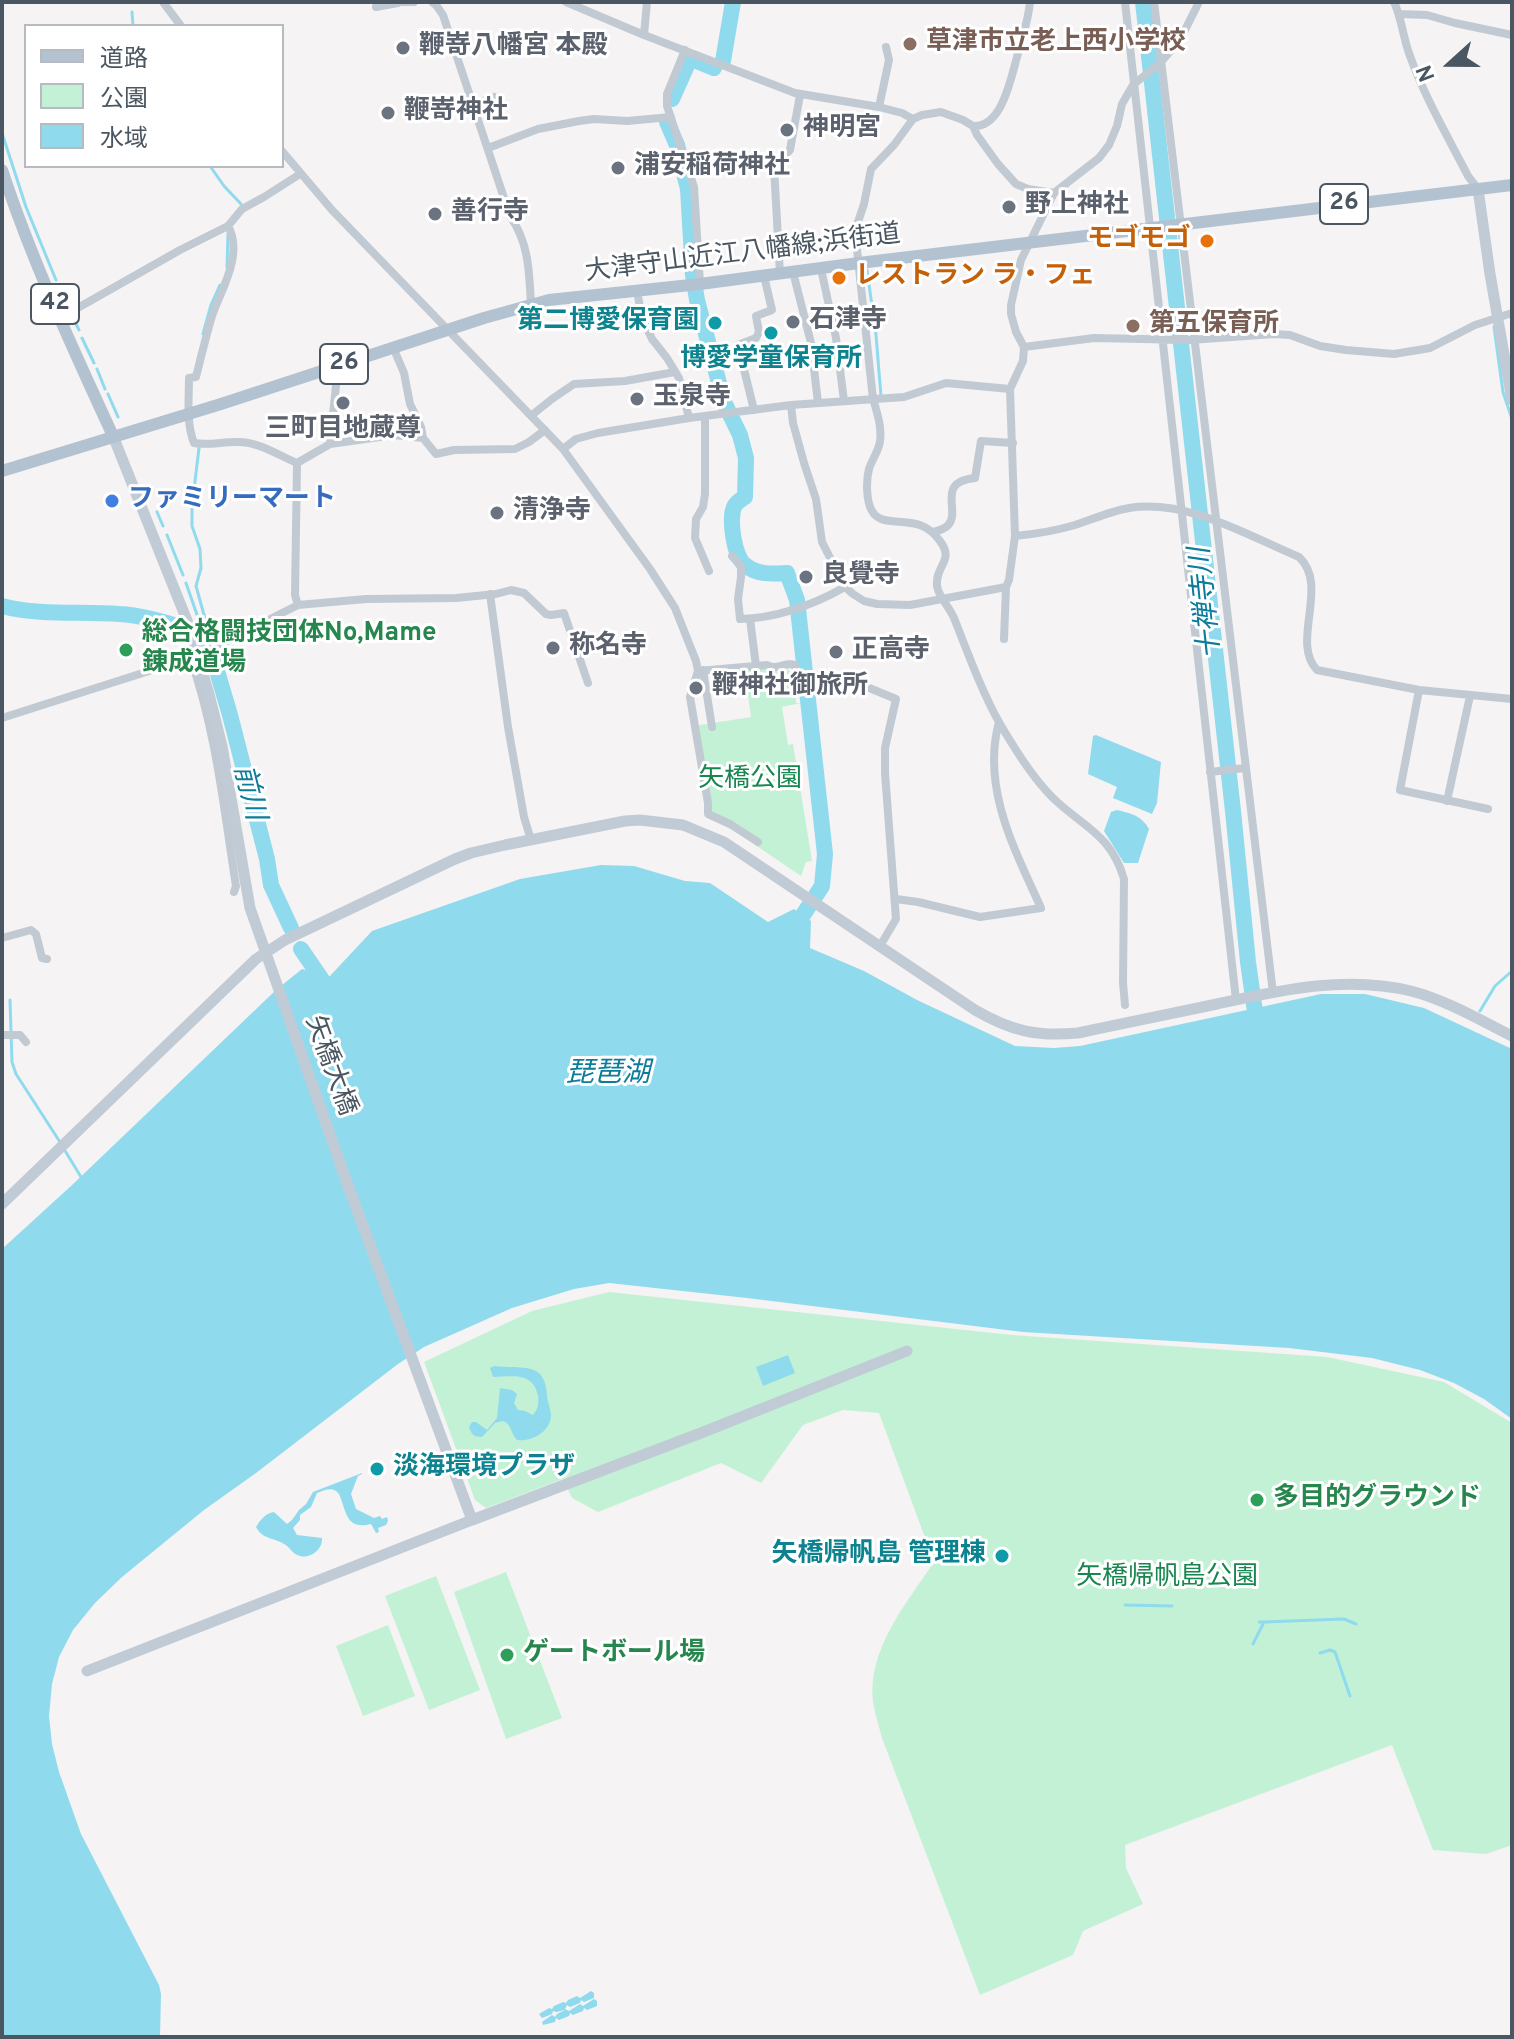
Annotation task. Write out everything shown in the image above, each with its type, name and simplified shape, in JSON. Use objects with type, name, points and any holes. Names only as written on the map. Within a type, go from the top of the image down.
[{"type":"main road","name":"42","points":[[2,170],[60,318],[113,436]]},
{"type":"main road","name":"大津守山近江八幡線;浜街道","points":[[2,471],[549,300],[696,285],[1512,185]]},
{"type":"street","points":[[163,2],[180,24]]},
{"type":"street","points":[[376,7],[414,2]]},
{"type":"street","points":[[432,2],[443,15],[510,216],[519,228],[529,258],[531,304]]},
{"type":"street","points":[[566,2],[800,95],[879,107],[913,119]]},
{"type":"street","points":[[644,35],[647,2]]},
{"type":"street","points":[[1030,2],[1026,31],[1005,100],[986,123],[973,126],[941,112],[913,119],[871,169],[855,231],[873,399],[881,437],[867,479],[869,505],[872,512],[883,520],[917,523],[933,532],[946,551],[937,578],[939,593],[952,613],[970,661],[999,722],[1037,780],[1101,837],[1119,864],[1124,879],[1125,1005]]},
{"type":"street","points":[[1125,2],[1238,999]]},
{"type":"street","points":[[1154,2],[1242,768],[1271,993]]},
{"type":"street","points":[[1004,639],[1006,587],[1015,536],[1010,389],[1023,361],[1024,347],[1016,332],[1011,305],[1021,260],[1054,193],[1099,158],[1109,145],[1122,104],[1135,84],[1160,63],[1180,40],[1199,2]]},
{"type":"street","points":[[1394,2],[1419,77],[1468,176],[1478,189],[1512,400]]},
{"type":"street","points":[[1399,14],[1427,15],[1512,35]]},
{"type":"street","points":[[879,107],[889,60],[886,47]]},
{"type":"street","points":[[685,50],[667,94],[667,106],[694,187],[696,285]]},
{"type":"street","points":[[800,95],[790,150],[774,167],[787,273],[811,343],[818,403]]},
{"type":"street","points":[[473,105],[494,97]]},
{"type":"street","points":[[488,148],[538,129],[579,121],[671,117]]},
{"type":"street","points":[[973,126],[998,164],[1016,184],[1054,193]]},
{"type":"street","points":[[284,154],[446,330],[563,449],[675,608],[700,671],[712,727]]},
{"type":"street","points":[[60,318],[228,226],[242,209],[300,174]]},
{"type":"street","points":[[228,226],[232,233],[231,267],[213,313],[196,377],[189,378],[191,437],[194,443],[204,445],[256,444],[297,463]]},
{"type":"street","points":[[821,269],[836,338],[844,401]]},
{"type":"street","points":[[754,410],[738,345],[756,338],[759,332],[756,316],[772,310],[764,276]]},
{"type":"street","points":[[637,291],[642,318],[652,339],[675,372],[689,418]]},
{"type":"street","points":[[1024,347],[1094,338],[1192,340],[1274,334],[1290,335],[1320,346],[1394,354],[1430,348],[1475,325],[1512,313]]},
{"type":"street","points":[[393,347],[423,438],[436,454],[454,450],[509,449],[522,446],[545,430]]},
{"type":"street","points":[[330,444],[338,366]]},
{"type":"street","points":[[532,415],[574,384],[625,381],[675,372]]},
{"type":"street","points":[[563,449],[585,436],[689,418],[791,405],[904,397],[946,383],[1010,389]]},
{"type":"street","points":[[791,405],[793,423],[816,499],[822,542],[845,587],[864,601],[886,606],[910,605],[1006,587]]},
{"type":"street","points":[[705,416],[705,494],[703,507],[696,519],[695,538],[709,571]]},
{"type":"street","points":[[297,463],[330,444],[394,435],[423,438]]},
{"type":"street","name":"矢橋大橋","points":[[113,436],[195,642],[222,746],[250,908],[346,1180],[472,1520]]},
{"type":"street","points":[[933,532],[947,527],[950,522],[952,493],[958,482],[975,478],[981,441],[1013,443]]},
{"type":"street","points":[[297,463],[295,595],[298,605]]},
{"type":"street","points":[[1015,536],[1049,532],[1126,508],[1183,510],[1299,557],[1307,565],[1311,579],[1307,657],[1317,670],[1419,690],[1512,699]]},
{"type":"street","points":[[732,556],[741,566],[740,619],[799,609],[845,587]]},
{"type":"street","points":[[2,718],[198,655],[298,605],[366,599],[456,598],[511,590],[524,593],[546,614],[564,613],[588,683]]},
{"type":"street","points":[[490,594],[511,741],[531,840]]},
{"type":"street","points":[[750,619],[756,666]]},
{"type":"street","points":[[198,655],[198,680],[215,753],[236,886],[234,892]]},
{"type":"street","points":[[700,671],[767,665],[774,668],[791,664],[795,665],[797,677],[805,683],[848,682],[896,699],[885,748],[896,919],[880,946]]},
{"type":"street","points":[[700,671],[690,697],[708,814],[758,842]]},
{"type":"street","points":[[1419,690],[1400,790],[1488,809]]},
{"type":"street","points":[[1447,801],[1470,696]]},
{"type":"street","points":[[896,899],[980,917],[1041,908],[999,810],[994,752],[999,722]]},
{"type":"street","points":[[1213,772],[1242,768]]},
{"type":"street","points":[[2,1204],[266,952],[285,940],[471,853],[625,821],[655,820],[683,825],[724,842],[975,1010],[998,1023],[1022,1031],[1052,1035],[1078,1033],[1238,999],[1342,983],[1378,984],[1414,991],[1512,1036]]},
{"type":"street","points":[[2,938],[31,930],[36,934],[42,958],[47,959]]},
{"type":"street","points":[[2,1035],[20,1035],[26,1042]]},
{"type":"street","points":[[87,1671],[907,1351]]},
{"type":"green space","name":"矢橋公園","points":[[785,668],[794,678],[796,703],[801,703],[782,707],[788,745],[793,744],[812,861],[806,862],[801,876],[733,830],[707,817],[694,726],[751,717],[747,688],[743,688],[742,670]]},
{"type":"green space","name":"矢橋帰帆島公園","points":[[609,1292],[1012,1335],[1327,1357],[1444,1382],[1512,1423],[1512,1845],[1486,1854],[1433,1850],[1392,1745],[1125,1845],[1126,1868],[1143,1904],[1083,1931],[1073,1955],[980,1995],[882,1738],[873,1702],[876,1664],[883,1645],[901,1610],[934,1562],[879,1413],[843,1410],[803,1425],[761,1483],[721,1463],[598,1512],[572,1498],[563,1479],[486,1508],[475,1500],[424,1362],[532,1311]]},
{"type":"green space","name":"ゲートボール場","points":[[506,1572],[562,1718],[506,1739],[454,1592]]},
{"type":"green space","points":[[436,1576],[480,1690],[429,1710],[385,1596]]},
{"type":"green space","points":[[388,1625],[415,1696],[363,1716],[336,1646]]},
{"type":"water","points":[[1093,736],[1161,762],[1157,803],[1152,814],[1113,798],[1117,787],[1088,774]]},
{"type":"water","points":[[1117,810],[1136,816],[1149,829],[1138,863],[1124,863],[1104,831],[1111,812]]},
{"type":"water","name":"琵琶湖","points":[[601,865],[634,866],[685,881],[710,883],[768,922],[794,909],[811,921],[810,948],[864,971],[1015,1046],[1080,1046],[1321,994],[1365,994],[1424,1008],[1512,1049],[1512,1419],[1454,1383],[1420,1370],[1372,1358],[1289,1348],[1023,1332],[609,1283],[574,1289],[512,1308],[424,1347],[398,1364],[204,1510],[122,1577],[73,1630],[59,1657],[52,1684],[49,1716],[52,1744],[81,1834],[159,1985],[160,2037],[2,2037],[2,1249],[302,969],[329,977],[372,931],[520,879]]},
{"type":"water","points":[[788,1355],[795,1373],[763,1386],[756,1367]]},
{"type":"water","points":[[490,1368],[530,1369],[541,1375],[551,1416],[547,1427],[539,1435],[517,1440],[503,1421],[495,1423],[482,1437],[472,1433],[469,1427],[472,1422],[487,1430],[497,1418],[500,1388],[517,1394],[514,1403],[518,1410],[533,1415],[537,1408],[538,1396],[531,1382],[514,1376],[493,1377]]},
{"type":"water","points":[[362,1473],[351,1494],[356,1509],[374,1518],[387,1517],[386,1525],[378,1528],[379,1532],[376,1533],[371,1524],[357,1525],[352,1522],[339,1494],[332,1489],[317,1493],[311,1507],[300,1515],[293,1528],[297,1535],[322,1538],[321,1545],[312,1554],[297,1555],[256,1527],[264,1517],[274,1512],[287,1524],[313,1492]]},
{"type":"water","points":[[591,1991],[594,1998],[584,2002],[581,2000],[570,2007],[567,2005],[565,2009],[569,2011],[594,1999],[597,2006],[587,2010],[584,2008],[543,2025],[542,2022],[552,2015],[555,2017],[565,2010],[553,2011],[542,2018],[539,2014]]},
{"type":"waterway","points":[[723,61],[733,2]]},
{"type":"waterway","name":"十禅寺川","points":[[1143,2],[1257,1026]]},
{"type":"waterway","points":[[132,12],[133,24]]},
{"type":"waterway","points":[[672,99],[689,61],[692,59],[714,68]]},
{"type":"waterway","points":[[667,122],[677,145],[688,189],[697,300],[724,402],[740,435],[746,458],[745,497],[735,504],[733,511],[735,546],[741,561],[755,571],[787,573],[797,600],[825,854],[822,886],[803,915]]},
{"type":"waterway","points":[[2,133],[26,207],[56,280]]},
{"type":"waterway","points":[[211,168],[241,204]]},
{"type":"waterway","points":[[227,267],[228,234]]},
{"type":"waterway","points":[[867,270],[881,396]]},
{"type":"waterway","points":[[58,285],[69,309]]},
{"type":"waterway","points":[[203,334],[220,285]]},
{"type":"waterway","points":[[74,320],[79,330]]},
{"type":"waterway","points":[[1494,327],[1503,392],[1512,419]]},
{"type":"waterway","points":[[82,338],[94,363]]},
{"type":"waterway","points":[[97,369],[105,389]]},
{"type":"waterway","points":[[108,394],[118,417]]},
{"type":"waterway","points":[[199,448],[192,526],[200,549],[201,568],[196,586],[206,633]]},
{"type":"waterway","points":[[157,512],[163,526]]},
{"type":"waterway","points":[[167,535],[183,575]]},
{"type":"waterway","points":[[186,583],[203,632]]},
{"type":"waterway","name":"前川","points":[[2,606],[46,612],[127,615],[180,627]]},
{"type":"waterway","name":"前川","points":[[201,632],[206,633],[209,644]]},
{"type":"waterway","name":"前川","points":[[212,654],[267,859],[271,885],[291,928]]},
{"type":"waterway","name":"前川","points":[[301,949],[329,990]]},
{"type":"waterway","points":[[1480,1011],[1495,986],[1512,971]]},
{"type":"waterway","points":[[10,1000],[12,1062],[16,1074],[60,1142]]},
{"type":"waterway","points":[[64,1149],[81,1177]]},
{"type":"waterway","points":[[1125,1605],[1172,1606]]},
{"type":"waterway","points":[[1264,1622],[1344,1619],[1356,1624]]},
{"type":"waterway","points":[[1253,1644],[1264,1622],[1259,1622]]},
{"type":"waterway","points":[[1320,1653],[1335,1652],[1350,1696]]},
{"type":"place","name":"草津市立老上西小学校","points":[[910,44]]},
{"type":"place","name":"鞭嵜八幡宮 本殿","points":[[403,48]]},
{"type":"place","name":"鞭嵜神社","points":[[388,113]]},
{"type":"place","name":"神明宮","points":[[787,130]]},
{"type":"place","name":"浦安稲荷神社","points":[[618,168]]},
{"type":"place","name":"野上神社","points":[[1009,207]]},
{"type":"place","name":"善行寺","points":[[435,214]]},
{"type":"place","name":"モゴモゴ","points":[[1207,241]]},
{"type":"place","name":"レストラン ラ・フェ","points":[[839,278]]},
{"type":"place","name":"石津寺","points":[[793,322]]},
{"type":"place","name":"第二博愛保育園","points":[[715,323]]},
{"type":"place","name":"第五保育所","points":[[1133,326]]},
{"type":"place","name":"博愛学童保育所","points":[[771,333]]},
{"type":"place","name":"玉泉寺","points":[[637,399]]},
{"type":"place","name":"三町目地蔵尊","points":[[343,403]]},
{"type":"place","name":"ファミリーマート","points":[[112,501]]},
{"type":"place","name":"清浄寺","points":[[497,513]]},
{"type":"place","name":"良覺寺","points":[[806,577]]},
{"type":"place","name":"称名寺","points":[[553,648]]},
{"type":"place","name":"総合格闘技団体No,Mame 錬成道場","points":[[126,650]]},
{"type":"place","name":"正高寺","points":[[836,652]]},
{"type":"place","name":"鞭神社御旅所","points":[[696,688]]},
{"type":"place","name":"淡海環境プラザ","points":[[377,1469]]},
{"type":"place","name":"多目的グラウンド","points":[[1257,1500]]},
{"type":"place","name":"矢橋帰帆島 管理棟","points":[[1002,1556]]},
{"type":"place","name":"ゲートボール場","points":[[507,1655]]}]
